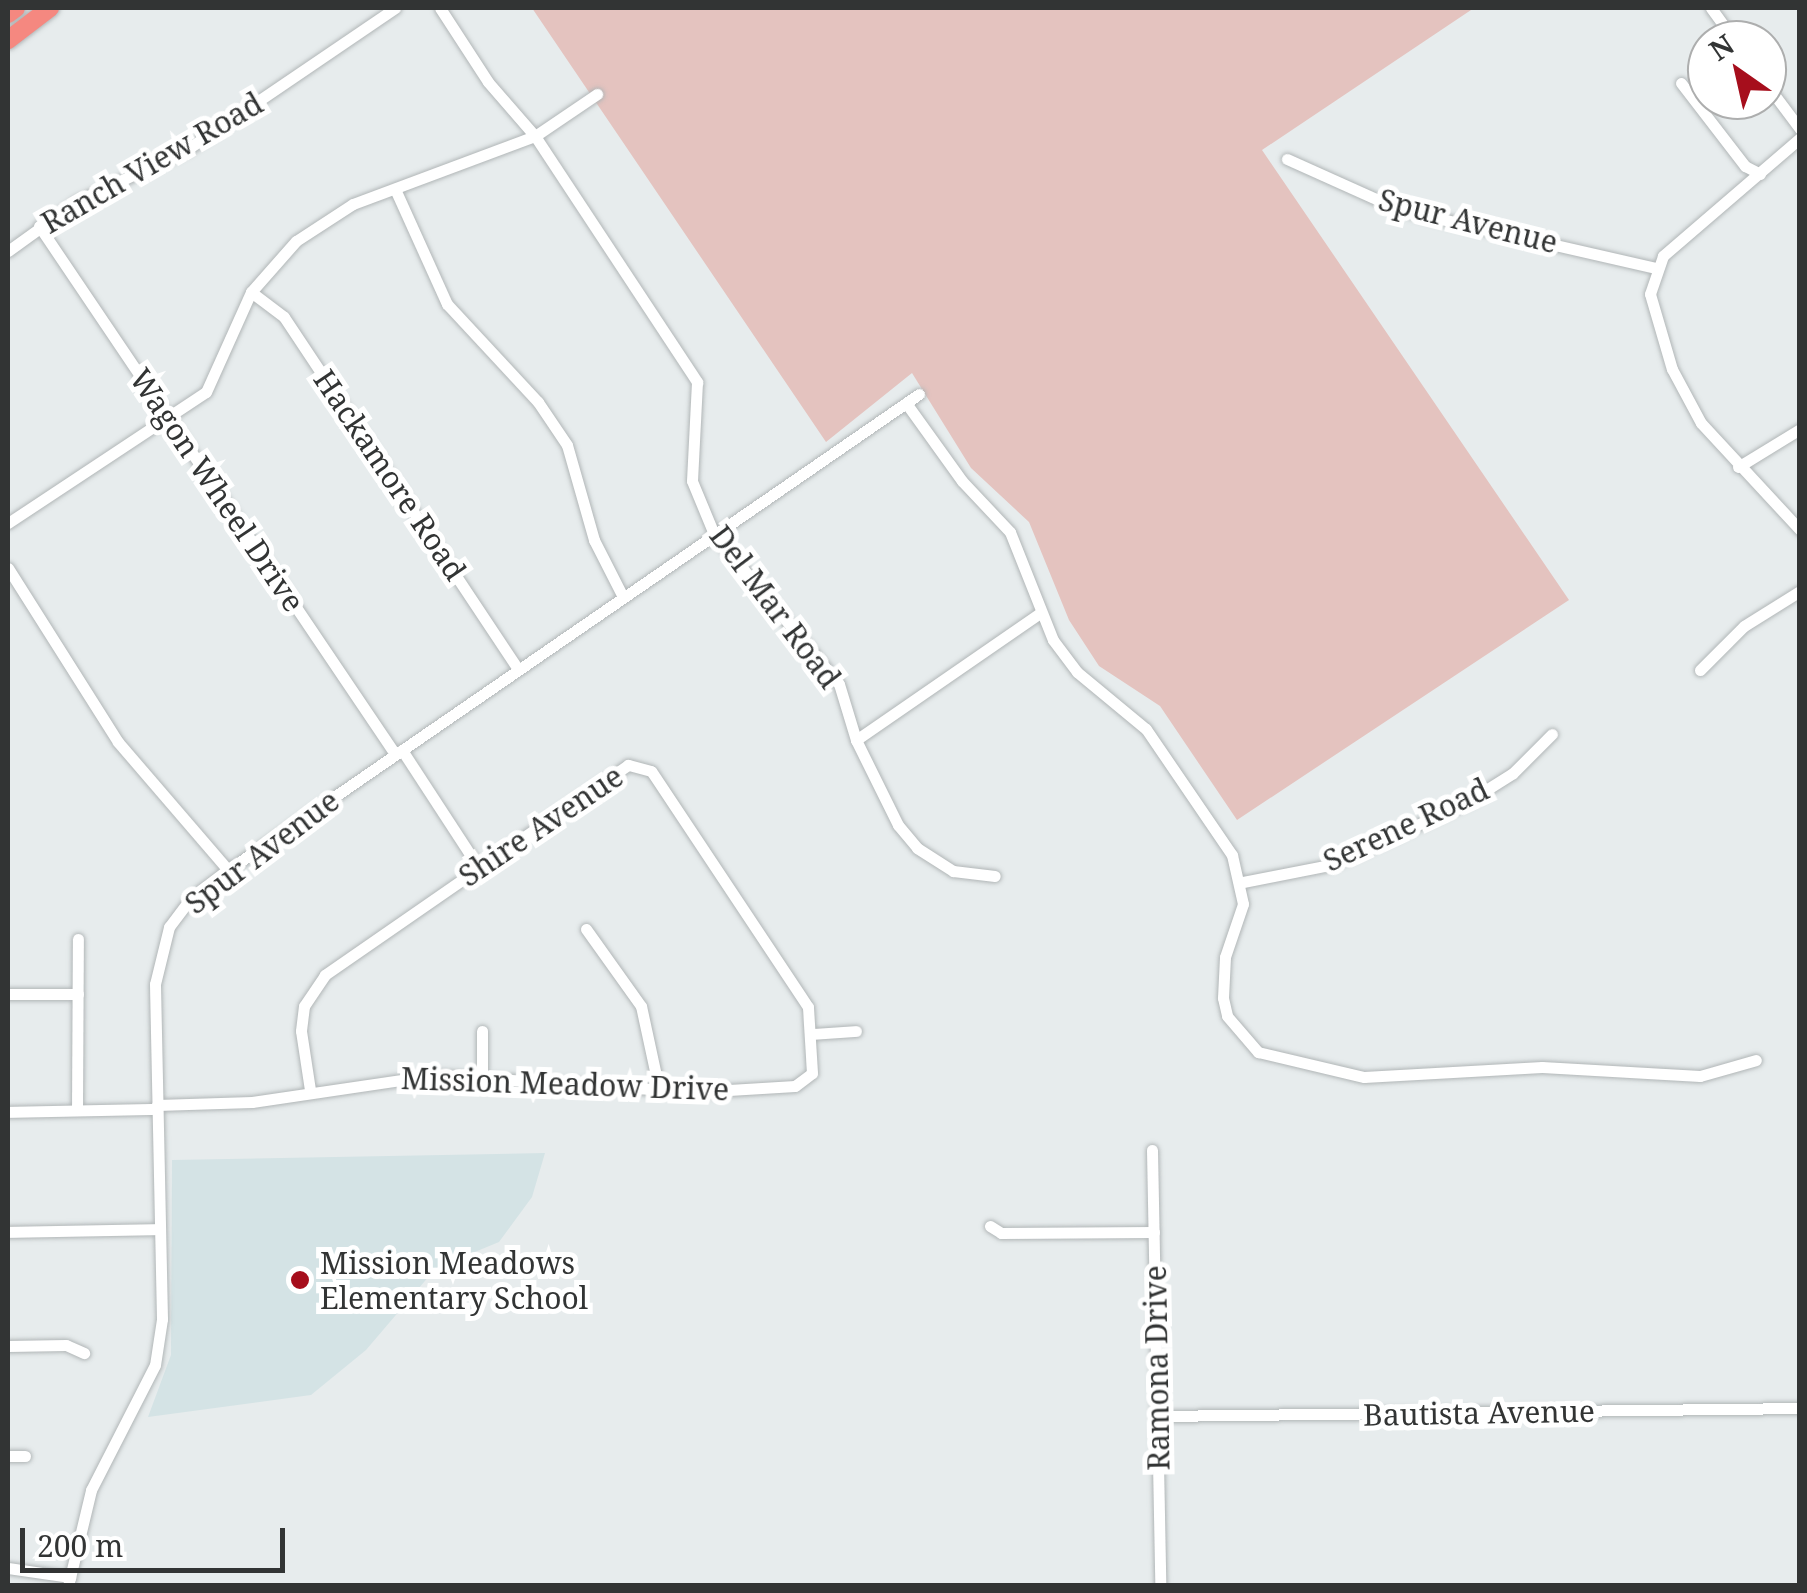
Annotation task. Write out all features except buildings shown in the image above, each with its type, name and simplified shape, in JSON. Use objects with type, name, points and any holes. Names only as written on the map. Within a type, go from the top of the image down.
[{"type":"highway","points":[[8,14],[16,8]]},
{"type":"highway","points":[[8,40],[50,8]]},
{"type":"street","name":"Ranch View Road","points":[[8,251],[39,226],[189,148],[395,8]]},
{"type":"street","points":[[440,8],[488,82],[534,136]]},
{"type":"street","points":[[1680,82],[1745,166],[1760,174]]},
{"type":"street","points":[[8,523],[168,419],[219,373],[251,292],[296,241],[352,204],[534,136],[597,94]]},
{"type":"street","name":"Del Mar Road","points":[[534,136],[697,382],[692,481],[714,534],[778,618],[829,669],[856,740],[898,825],[917,848],[953,872],[994,876]]},
{"type":"street","points":[[1800,138],[1655,268],[1650,294],[1672,369],[1700,423],[1800,530]]},
{"type":"street","name":"Spur Avenue","points":[[1287,159],[1398,209],[1655,268]]},
{"type":"street","points":[[395,188],[447,304],[538,402],[567,445],[594,540],[622,595]]},
{"type":"street","name":"Wagon Wheel Drive","points":[[39,226],[479,868]]},
{"type":"street","name":"Hackamore Road","points":[[251,292],[284,317],[518,670]]},
{"type":"street","name":"Spur Avenue","points":[[69,1581],[91,1490],[155,1365],[162,1319],[160,950],[192,897],[622,595],[919,394]]},
{"type":"street","points":[[906,402],[962,481],[1010,532],[1040,613],[1077,672],[1146,729],[1232,855],[1242,882],[1243,904],[1221,976],[1222,998],[1246,1042],[1278,1060],[1364,1078],[1418,1078],[1542,1067],[1700,1076],[1756,1060]]},
{"type":"street","points":[[1738,468],[1800,429]]},
{"type":"street","points":[[8,568],[118,742],[228,870]]},
{"type":"street","points":[[1700,670],[1744,626],[1800,591]]},
{"type":"street","points":[[856,740],[1040,613]]},
{"type":"street","name":"Serene Road","points":[[1242,882],[1330,864],[1467,802],[1513,773],[1552,734]]},
{"type":"street","name":"Shire Avenue","points":[[310,1090],[300,1031],[317,984],[628,765],[640,764],[804,993],[812,1034],[812,1074],[795,1086]]},
{"type":"street","points":[[586,928],[641,1006],[659,1089]]},
{"type":"street","points":[[77,1110],[78,940]]},
{"type":"street","points":[[8,994],[78,994]]},
{"type":"street","points":[[812,1034],[856,1030]]},
{"type":"street","points":[[482,1031],[482,1077]]},
{"type":"street","name":"Mission Meadow Drive","points":[[8,1112],[252,1102],[395,1077],[482,1077],[659,1089],[795,1086]]},
{"type":"street","name":"Ramona Drive","points":[[1152,1150],[1160,1586]]},
{"type":"street","points":[[990,1226],[1002,1233],[1154,1232]]},
{"type":"street","points":[[8,1232],[160,1229]]},
{"type":"street","points":[[8,1346],[66,1346],[84,1353]]},
{"type":"street","name":"Bautista Avenue","points":[[1158,1416],[1800,1408]]},
{"type":"street","points":[[8,1456],[25,1456]]},
{"type":"street","points":[[8,1568],[69,1581]]},
{"type":"shaded area","points":[[532,8],[1474,8],[1262,150],[1569,600],[1237,820],[1160,706],[1099,666],[1069,620],[1029,522],[971,468],[912,373],[826,442]]},
{"type":"shaded area","name":"Mission Meadows Elementary School","points":[[545,1153],[532,1197],[499,1242],[436,1268],[366,1350],[311,1395],[148,1417],[171,1355],[172,1160]]},
{"type":"place","name":"Mission Meadows Elementary School","points":[[300,1280]]}]
